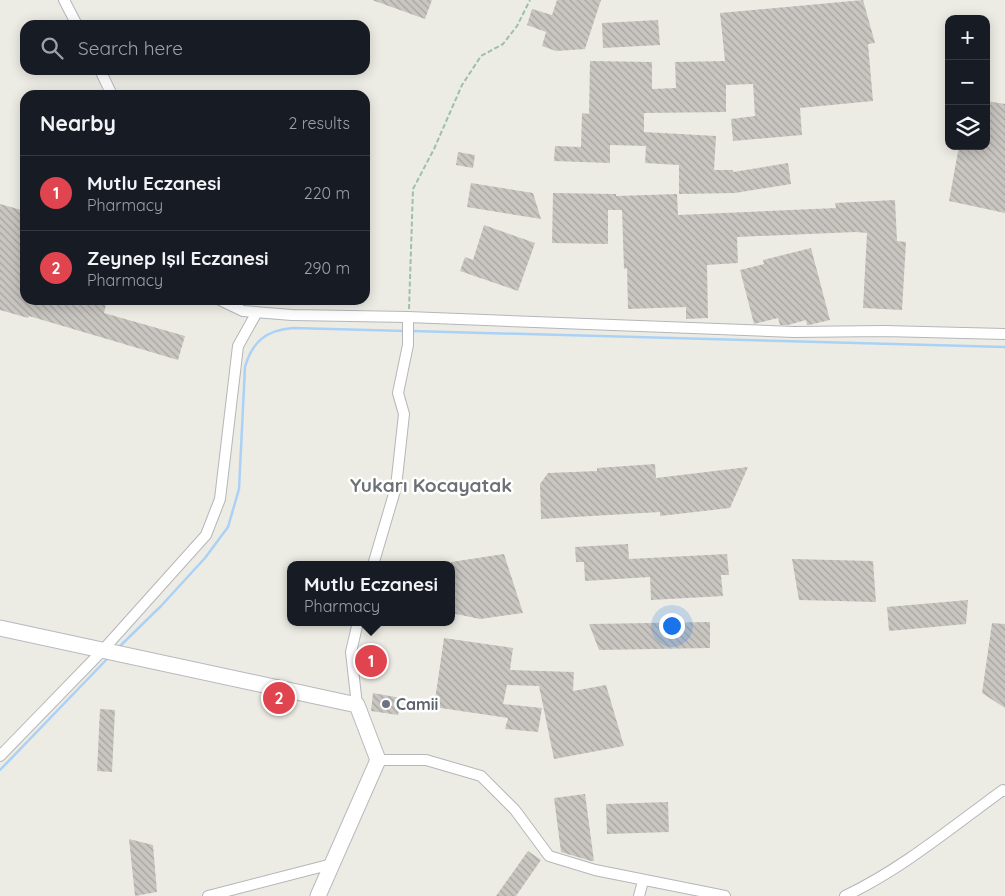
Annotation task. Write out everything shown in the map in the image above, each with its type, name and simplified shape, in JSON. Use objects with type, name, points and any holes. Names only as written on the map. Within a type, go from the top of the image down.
[{"type":"street","points":[[64,0],[74,20]]},
{"type":"street","points":[[102,75],[110,90]]},
{"type":"street","points":[[230,305],[243,311],[408,319],[794,332],[884,331],[1005,334]]},
{"type":"street","points":[[0,756],[102,651],[206,536],[220,499],[238,346],[257,312]]},
{"type":"street","points":[[374,561],[396,487],[404,414],[398,393],[408,345],[408,319]]},
{"type":"street","points":[[318,896],[378,760],[357,705],[351,652],[357,626]]},
{"type":"street","points":[[0,628],[357,705]]},
{"type":"street","points":[[378,760],[426,760],[482,776],[515,810],[549,856],[595,870],[643,881],[725,896]]},
{"type":"street","points":[[845,896],[921,850],[1002,790],[1005,791]]},
{"type":"street","points":[[208,896],[332,864]]},
{"type":"street","points":[[639,896],[643,881]]},
{"type":"path","points":[[408,319],[413,189],[434,148],[462,85],[481,56],[503,44],[517,26],[530,0]]},
{"type":"building","points":[[372,0],[432,0],[425,19]]},
{"type":"building","points":[[557,0],[601,0],[585,49],[556,51],[542,46],[546,32],[527,25],[532,9],[552,15]]},
{"type":"building","points":[[863,0],[875,43],[868,44],[873,101],[800,108],[802,135],[733,141],[731,119],[755,116],[753,84],[726,85],[726,112],[644,113],[644,132],[716,136],[714,170],[733,170],[733,172],[788,163],[791,184],[735,193],[679,194],[679,165],[645,163],[646,146],[610,145],[610,163],[554,161],[555,146],[581,147],[582,113],[589,114],[590,61],[652,62],[652,89],[676,88],[675,62],[725,61],[720,13]]},
{"type":"building","points":[[658,20],[660,45],[603,48],[602,23]]},
{"type":"building","points":[[990,102],[1005,104],[1005,213],[949,201],[958,150],[990,150]]},
{"type":"building","points":[[458,152],[475,155],[473,168],[456,165]]},
{"type":"building","points":[[471,183],[533,193],[541,219],[467,207]]},
{"type":"building","points":[[553,193],[616,194],[616,196],[677,194],[678,215],[836,208],[835,203],[895,200],[897,241],[906,242],[902,310],[863,308],[867,233],[856,232],[737,237],[738,263],[707,265],[708,318],[686,319],[686,307],[628,309],[627,268],[624,269],[622,210],[608,210],[608,244],[552,243]]},
{"type":"building","points":[[0,204],[20,210],[20,305],[106,305],[104,313],[185,336],[178,360],[29,316],[28,318],[0,310]]},
{"type":"building","points":[[484,225],[535,243],[518,291],[460,271],[465,257],[473,260]]},
{"type":"building","points":[[811,248],[830,320],[809,325],[807,325],[806,320],[788,325],[780,325],[778,318],[754,324],[740,270],[764,264],[763,260]]},
{"type":"building","points":[[655,464],[656,478],[748,467],[730,508],[660,516],[660,512],[541,519],[540,484],[548,473],[597,471],[597,468]]},
{"type":"building","points":[[628,544],[629,559],[727,554],[729,575],[721,575],[723,596],[651,600],[650,577],[585,581],[584,562],[576,562],[575,547]]},
{"type":"building","points":[[504,554],[523,613],[480,619],[455,614],[455,561]]},
{"type":"building","points":[[792,559],[873,561],[876,602],[799,600]]},
{"type":"building","points":[[968,600],[966,624],[889,631],[887,607]]},
{"type":"building","points":[[710,622],[710,648],[599,650],[589,624]]},
{"type":"building","points":[[992,623],[1005,624],[1005,708],[982,693]]},
{"type":"building","points":[[444,638],[513,648],[510,670],[574,672],[573,691],[606,685],[624,746],[554,759],[539,686],[507,685],[503,704],[542,708],[538,732],[505,729],[508,718],[434,707]]},
{"type":"building","name":"Camii","points":[[373,693],[401,698],[398,715],[371,711]]},
{"type":"building","points":[[100,709],[115,710],[112,772],[97,771]]},
{"type":"building","points":[[585,794],[594,861],[561,852],[554,798]]},
{"type":"building","points":[[668,802],[669,832],[607,834],[606,804]]},
{"type":"building","points":[[129,839],[153,845],[157,892],[135,896]]},
{"type":"building","points":[[528,851],[541,860],[516,896],[496,896]]},
{"type":"waterway","points":[[118,648],[161,606],[205,558],[228,527],[239,489],[245,367],[256,344],[275,331],[293,328],[406,331]]},
{"type":"waterway","points":[[412,331],[1005,347]]},
{"type":"waterway","points":[[0,770],[109,657]]},
{"type":"place","name":"Mutlu Eczanesi","points":[[371,661]]},
{"type":"place","name":"Zeynep Işıl Eczanesi","points":[[279,698]]},
{"type":"place","name":"Camii","points":[[386,704]]},
{"type":"district","name":"Yukarı Kocayatak","points":[[431,485]]}]
